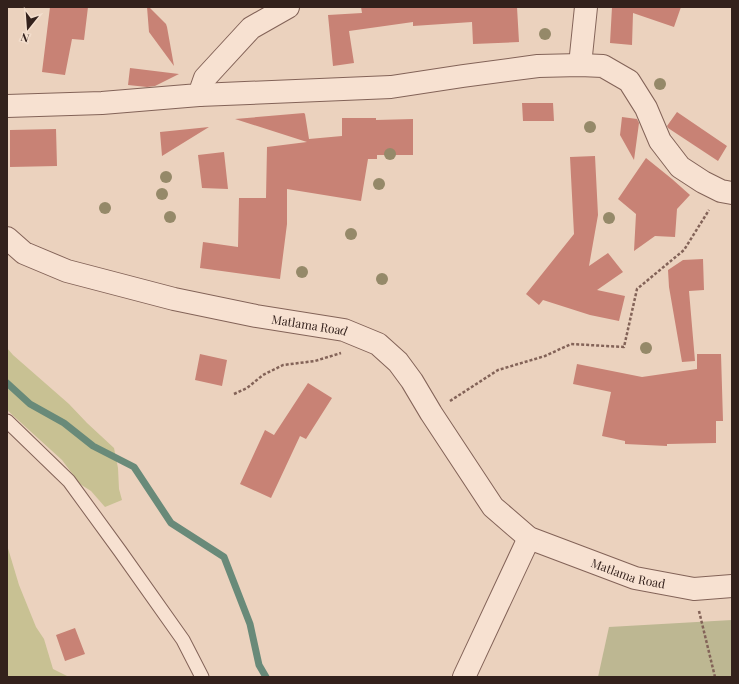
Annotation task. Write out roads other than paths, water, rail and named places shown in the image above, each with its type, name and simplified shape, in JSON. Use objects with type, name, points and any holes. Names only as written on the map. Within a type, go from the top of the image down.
[{"type":"street","points":[[199,95],[205,78],[251,28],[288,7]]},
{"type":"street","points":[[580,65],[586,7]]},
{"type":"street","points":[[7,106],[102,103],[199,95],[391,87],[538,66],[603,66],[629,81],[646,108],[660,141],[680,167],[703,182],[727,192]]},
{"type":"street","name":"Matlama Road","points":[[7,238],[24,253],[67,271],[174,299],[256,316],[344,330],[378,344],[398,362],[412,381],[431,413],[493,507],[529,538],[635,578],[694,589],[732,586]]},
{"type":"street","points":[[464,677],[529,538]]},
{"type":"lane","points":[[7,421],[69,481],[183,640],[202,677]]},
{"type":"waterway","points":[[7,383],[30,404],[64,423],[93,446],[134,467],[171,523],[224,557],[250,624],[259,665],[266,677]]}]
